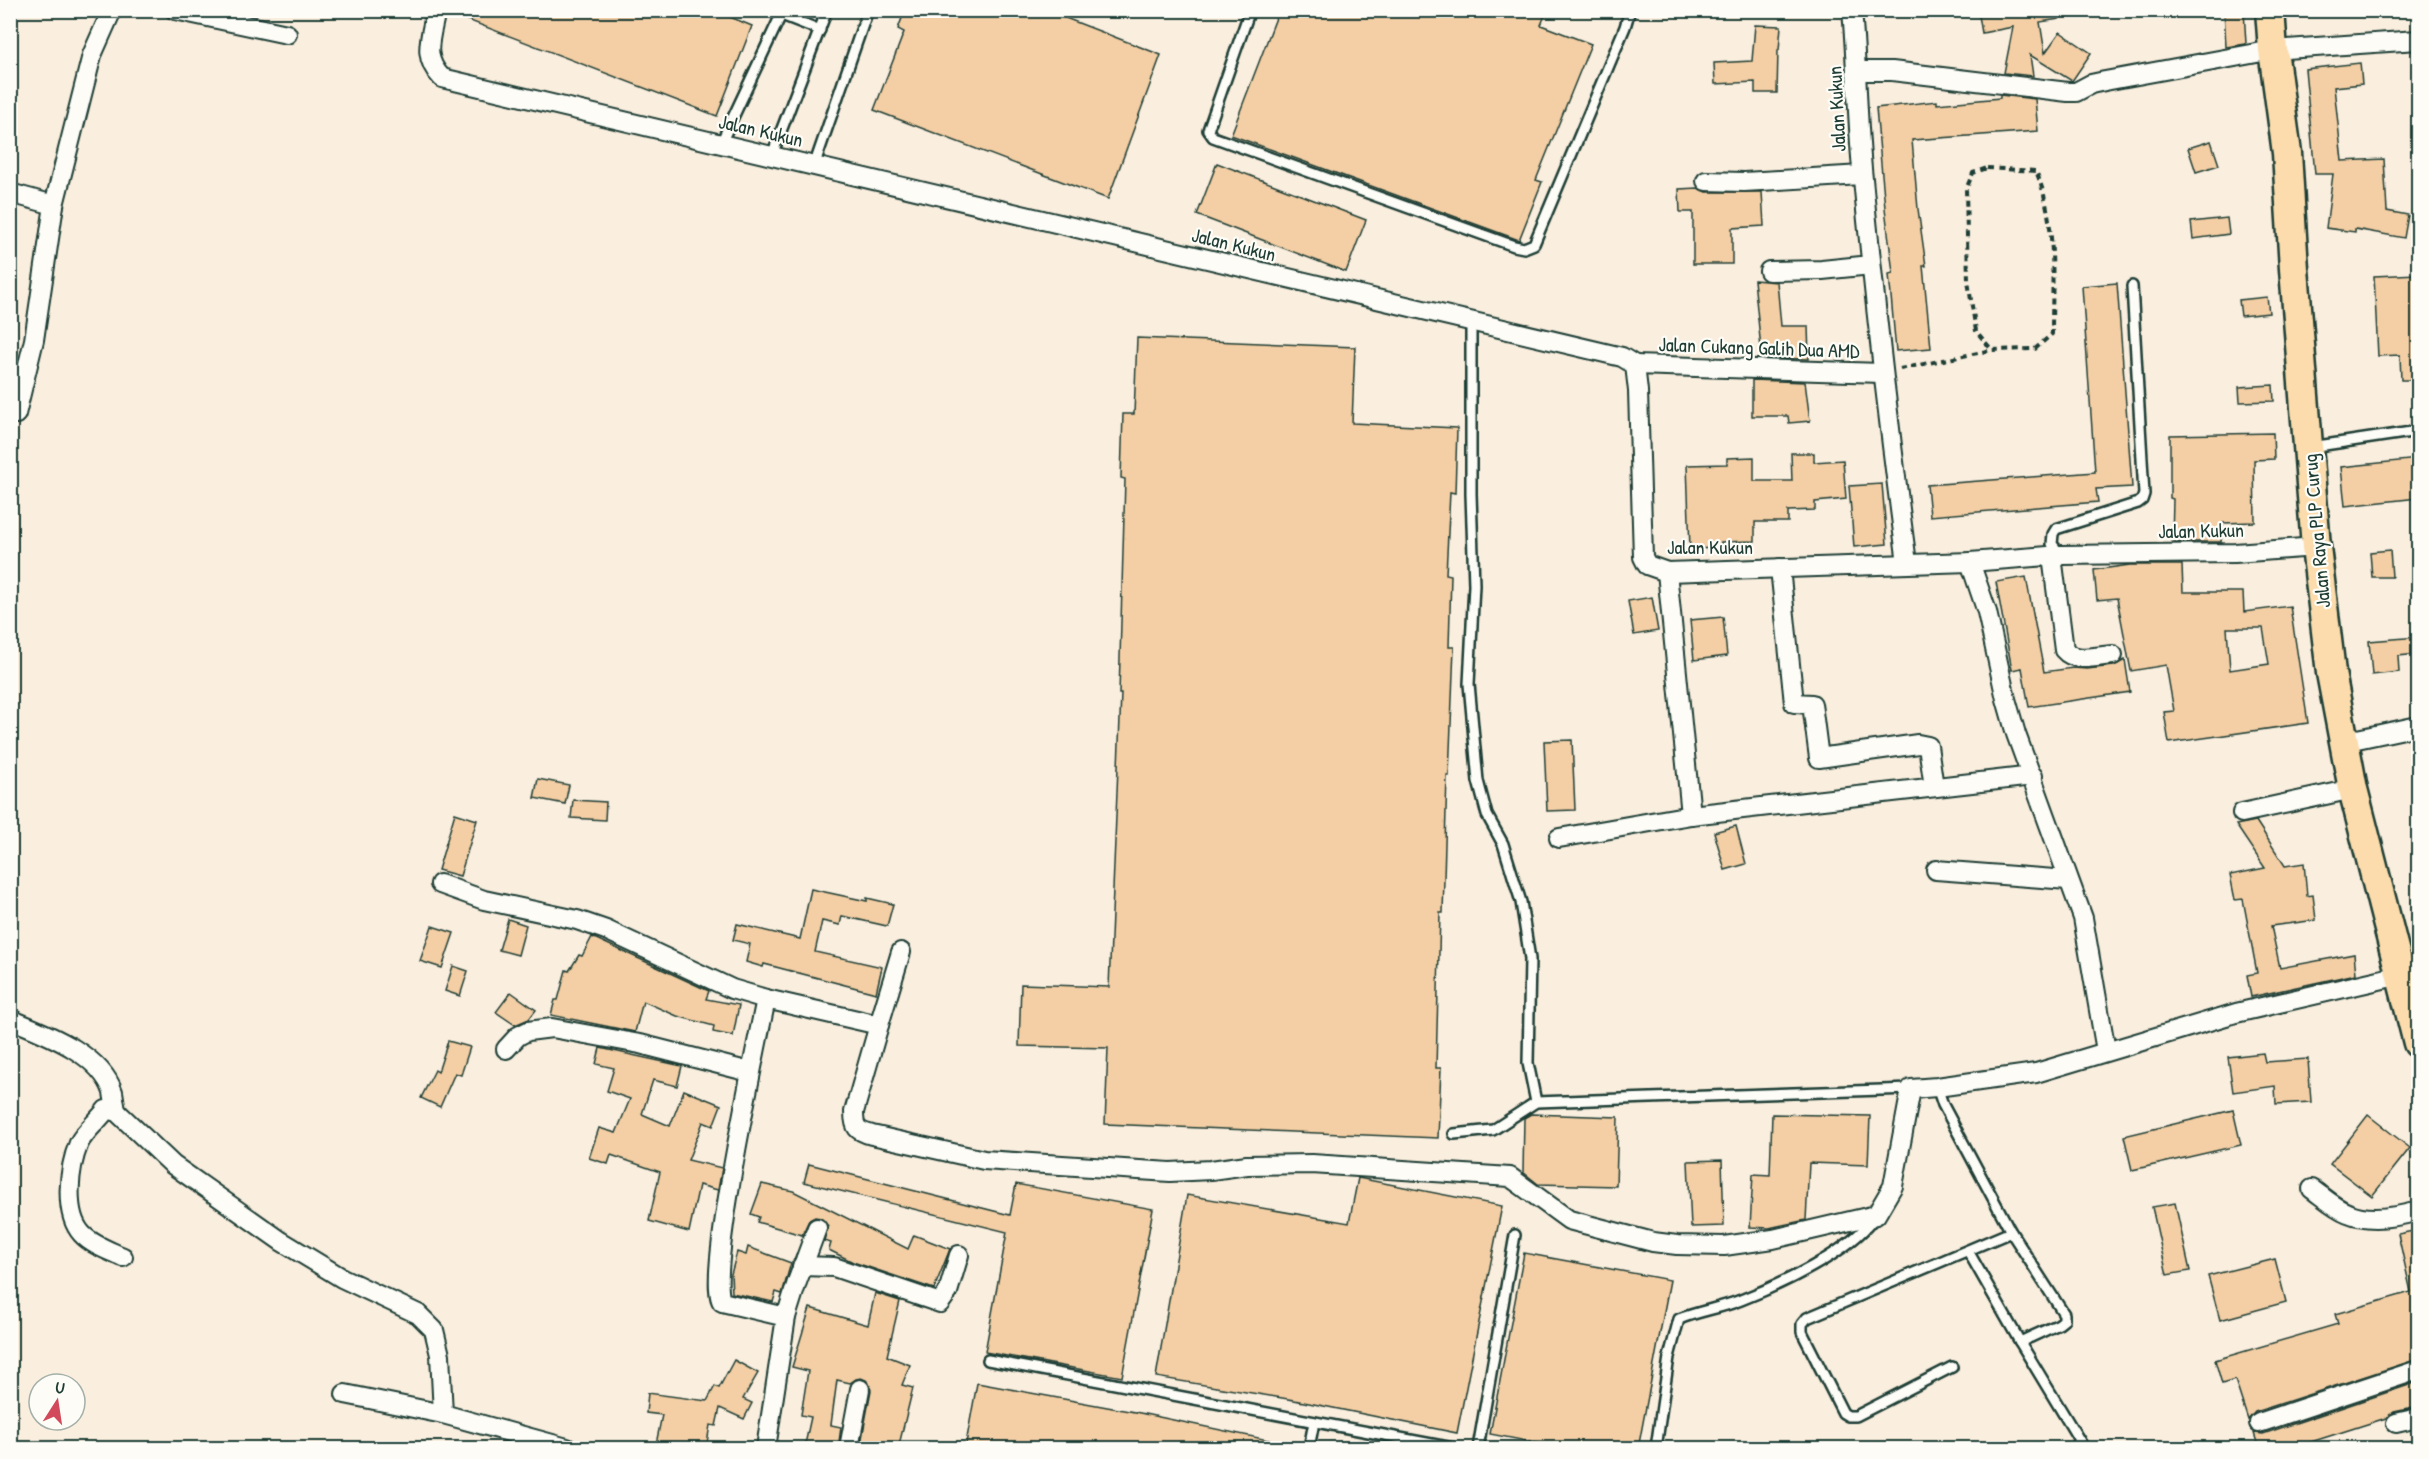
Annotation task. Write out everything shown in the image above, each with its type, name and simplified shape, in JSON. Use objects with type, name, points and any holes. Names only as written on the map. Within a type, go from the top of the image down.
[{"type":"main road","name":"Jalan Raya PLP Curug","points":[[2270,10],[2287,153],[2316,547],[2331,673],[2353,789],[2409,972],[2418,1043]]},
{"type":"street","points":[[16,414],[34,340],[54,205],[92,55],[112,10]]},
{"type":"street","points":[[175,10],[287,34]]},
{"type":"street","name":"Jalan Kukun","points":[[435,10],[428,54],[432,68],[442,78],[1622,357],[1635,365],[1638,391],[1643,557],[1647,565],[1667,572],[1970,562],[2056,555],[2235,553],[2316,547]]},
{"type":"street","name":"Jalan Kukun","points":[[1851,10],[1857,71],[1862,176],[1871,265],[1882,373],[1907,563]]},
{"type":"street","points":[[1857,71],[1892,71],[2076,92],[2091,84],[2105,81],[2273,50],[2418,40]]},
{"type":"street","points":[[1706,181],[1744,182],[1862,176]]},
{"type":"street","points":[[10,193],[54,205]]},
{"type":"street","points":[[1769,271],[1822,270],[1871,265]]},
{"type":"street","name":"Jalan Cukang Galih Dua AMD","points":[[1635,365],[1882,373]]},
{"type":"street","points":[[2056,555],[2064,650],[2069,656],[2077,658],[2113,655]]},
{"type":"street","points":[[1970,562],[1987,612],[2016,734],[2083,918],[2106,1051]]},
{"type":"street","points":[[1780,568],[1794,704],[1812,704],[1819,758],[1918,744],[1928,746],[1934,786]]},
{"type":"street","points":[[1667,572],[1691,815]]},
{"type":"street","points":[[2344,735],[2357,739],[2418,726]]},
{"type":"street","points":[[1559,838],[1691,815],[2033,776]]},
{"type":"street","points":[[2242,813],[2353,789]]},
{"type":"street","points":[[1936,870],[2068,880]]},
{"type":"street","points":[[440,884],[484,900],[578,920],[606,930],[732,989],[879,1025]]},
{"type":"street","points":[[901,952],[854,1112],[854,1126],[858,1131],[984,1160],[1170,1172],[1211,1170],[1247,1164],[1312,1164],[1510,1177],[1569,1220],[1653,1242],[1724,1246],[1773,1239],[1876,1215],[1893,1186],[1911,1089],[2036,1073],[2236,1013],[2409,972]]},
{"type":"street","points":[[766,999],[750,1072],[721,1246],[717,1293],[722,1302],[786,1317]]},
{"type":"street","points":[[10,1019],[56,1037],[75,1049],[104,1074],[112,1091],[116,1111],[174,1165],[281,1241],[342,1278],[418,1314],[434,1330],[440,1355],[443,1414]]},
{"type":"street","points":[[506,1049],[518,1036],[552,1028],[640,1044],[750,1072]]},
{"type":"street","points":[[116,1111],[106,1110],[80,1142],[74,1162],[70,1198],[73,1218],[81,1234],[95,1244],[123,1257]]},
{"type":"street","points":[[2312,1190],[2348,1214],[2372,1218],[2400,1217],[2418,1211]]},
{"type":"street","points":[[766,1449],[786,1317],[817,1228]]},
{"type":"street","points":[[802,1266],[834,1267],[940,1303],[948,1292],[959,1255]]},
{"type":"street","points":[[2259,1423],[2418,1370]]},
{"type":"street","points":[[849,1449],[860,1389]]},
{"type":"street","points":[[345,1394],[443,1414],[567,1449]]},
{"type":"street","points":[[2396,1423],[2418,1418]]},
{"type":"lane","points":[[769,10],[820,30]]},
{"type":"lane","points":[[772,155],[827,10]]},
{"type":"lane","points":[[814,166],[868,10]]},
{"type":"lane","points":[[1250,10],[1208,130],[1214,137],[1524,248],[1534,244],[1625,27],[1630,10]]},
{"type":"lane","points":[[721,143],[781,15]]},
{"type":"lane","points":[[2056,555],[2052,544],[2056,529],[2138,503],[2144,494],[2132,286]]},
{"type":"lane","points":[[1471,323],[1471,494],[1474,585],[1469,684],[1478,781],[1487,815],[1503,844],[1521,902],[1530,959],[1528,1063],[1536,1102]]},
{"type":"lane","points":[[2308,447],[2418,431]]},
{"type":"lane","points":[[1936,1087],[1943,1105],[2011,1232],[2064,1314],[2064,1320],[2059,1324],[2020,1342]]},
{"type":"lane","points":[[1454,1134],[1493,1131],[1536,1102],[1911,1089]]},
{"type":"lane","points":[[1656,1449],[1669,1357],[1679,1319],[1740,1300],[1821,1262],[1866,1229],[1876,1215]]},
{"type":"lane","points":[[1952,1367],[1856,1416],[1848,1416],[1843,1413],[1802,1332],[1802,1324],[1807,1318],[2011,1232]]},
{"type":"lane","points":[[1478,1449],[1515,1235]]},
{"type":"lane","points":[[1968,1251],[2084,1449]]},
{"type":"lane","points":[[988,1360],[1453,1449]]},
{"type":"lane","points":[[1310,1449],[1314,1422]]},
{"type":"path","points":[[1882,373],[1992,350],[2035,349],[2052,334],[2052,248],[2045,193],[2036,171],[1987,168],[1973,173],[1966,189],[1968,281],[1976,331],[1992,350]]},
{"type":"building","points":[[447,10],[713,10],[752,26],[717,116],[447,12]]},
{"type":"building","points":[[905,10],[1045,10],[1161,55],[1108,199],[874,110],[904,32],[898,29]]},
{"type":"building","points":[[1279,10],[1547,10],[1541,25],[1591,44],[1536,180],[1542,182],[1519,240],[1231,135]]},
{"type":"building","points":[[1978,10],[2059,10],[2059,19],[2040,22],[2045,53],[2060,32],[2091,53],[2072,81],[2030,55],[2033,76],[2004,73],[2013,27],[1982,33]]},
{"type":"building","points":[[2224,10],[2244,10],[2246,44],[2226,47]]},
{"type":"building","points":[[1755,25],[1781,26],[1777,93],[1755,93],[1755,82],[1715,84],[1714,63],[1752,61]]},
{"type":"building","points":[[2360,63],[2362,84],[2334,87],[2342,161],[2384,159],[2387,211],[2408,215],[2404,238],[2355,229],[2355,232],[2326,228],[2333,174],[2315,174],[2305,69]]},
{"type":"building","points":[[2000,95],[2035,99],[2038,131],[1912,140],[1926,266],[1923,266],[1931,348],[1896,351],[1889,274],[1893,273],[1876,108],[1937,101],[1937,104],[2000,98]]},
{"type":"building","points":[[2211,141],[2219,165],[2196,172],[2188,148]]},
{"type":"building","points":[[1217,163],[1366,220],[1346,272],[1197,215]]},
{"type":"building","points":[[1698,188],[1706,192],[1762,192],[1764,226],[1732,228],[1732,264],[1693,264],[1693,212],[1680,212],[1679,189]]},
{"type":"building","points":[[2227,218],[2229,234],[2193,239],[2191,222]]},
{"type":"building","points":[[2418,274],[2418,380],[2401,380],[2400,355],[2378,356],[2374,276]]},
{"type":"building","points":[[1754,280],[1777,282],[1781,326],[1808,326],[1809,359],[1762,358]]},
{"type":"building","points":[[2117,283],[2132,487],[2096,489],[2098,502],[1930,516],[1927,485],[2095,472],[2082,286]]},
{"type":"building","points":[[2267,297],[2269,313],[2241,316],[2239,300]]},
{"type":"building","points":[[1137,338],[1355,347],[1352,423],[1457,428],[1455,493],[1450,492],[1446,574],[1451,575],[1449,647],[1454,647],[1443,913],[1440,913],[1436,1068],[1441,1068],[1438,1138],[1105,1124],[1108,1048],[1019,1046],[1021,984],[1109,987],[1121,694],[1119,694],[1125,479],[1121,478],[1123,414],[1134,414]]},
{"type":"building","points":[[1752,380],[1805,382],[1810,421],[1789,423],[1788,416],[1752,416]]},
{"type":"building","points":[[2273,385],[2274,401],[2240,402],[2239,387]]},
{"type":"building","points":[[2273,433],[2274,459],[2254,460],[2255,522],[2223,523],[2221,542],[2172,542],[2173,499],[2170,498],[2170,435]]},
{"type":"building","points":[[1791,453],[1814,453],[1814,462],[1843,460],[1846,499],[1815,502],[1815,510],[1788,511],[1788,522],[1755,522],[1755,541],[1721,542],[1721,548],[1690,549],[1687,465],[1727,464],[1727,458],[1754,457],[1754,481],[1792,481]]},
{"type":"building","points":[[2418,459],[2418,498],[2345,506],[2341,467]]},
{"type":"building","points":[[1882,484],[1887,544],[1854,547],[1849,486]]},
{"type":"building","points":[[2390,550],[2392,577],[2372,577],[2370,552]]},
{"type":"building","points":[[2130,565],[2182,565],[2183,592],[2243,592],[2244,612],[2290,606],[2308,723],[2169,743],[2164,712],[2174,711],[2166,665],[2131,671],[2117,598],[2097,600],[2094,570]],"holes":[[[2227,628],[2263,628],[2269,664],[2230,670]]]},
{"type":"building","points":[[2026,577],[2044,672],[2114,666],[2125,660],[2130,692],[2029,707],[2022,668],[2012,670],[1996,582]]},
{"type":"building","points":[[1652,597],[1658,631],[1634,635],[1628,601]]},
{"type":"building","points":[[1723,617],[1727,656],[1694,660],[1690,620]]},
{"type":"building","points":[[2418,637],[2418,654],[2398,656],[2399,672],[2372,675],[2369,641]]},
{"type":"building","points":[[1572,740],[1575,810],[1547,811],[1544,741]]},
{"type":"building","points":[[538,779],[569,785],[565,804],[534,798]]},
{"type":"building","points":[[573,800],[606,802],[605,820],[571,818]]},
{"type":"building","points":[[455,813],[477,820],[460,876],[438,870]]},
{"type":"building","points":[[2256,821],[2285,866],[2304,863],[2307,896],[2313,895],[2316,920],[2271,926],[2280,968],[2354,954],[2356,974],[2251,997],[2247,975],[2257,973],[2243,899],[2235,900],[2230,875],[2265,868],[2236,825]]},
{"type":"building","points":[[1736,826],[1746,864],[1725,870],[1714,832]]},
{"type":"building","points":[[811,889],[893,904],[887,926],[842,916],[840,925],[822,921],[815,952],[882,967],[876,993],[764,964],[763,967],[746,962],[750,944],[733,940],[737,924],[800,939]]},
{"type":"building","points":[[508,919],[526,925],[518,955],[499,950]]},
{"type":"building","points":[[432,926],[454,933],[442,968],[420,961]]},
{"type":"building","points":[[592,937],[709,991],[706,999],[739,1005],[733,1036],[713,1032],[714,1026],[677,1016],[643,1001],[635,1032],[551,1015],[555,1000],[558,1000],[566,970],[569,971],[579,955],[582,956]]},
{"type":"building","points":[[453,966],[468,971],[460,996],[445,991]]},
{"type":"building","points":[[511,992],[536,1010],[529,1019],[515,1025],[496,1012]]},
{"type":"building","points":[[448,1041],[470,1047],[461,1075],[455,1073],[440,1107],[421,1098],[435,1070],[438,1072]]},
{"type":"building","points":[[600,1048],[682,1066],[677,1086],[653,1080],[642,1114],[670,1126],[684,1090],[721,1105],[713,1126],[703,1122],[688,1160],[722,1168],[718,1190],[699,1185],[689,1232],[649,1221],[660,1172],[611,1155],[608,1164],[589,1158],[599,1128],[616,1133],[630,1099],[607,1091],[614,1068],[596,1064]]},
{"type":"building","points":[[2263,1053],[2265,1062],[2308,1059],[2311,1102],[2276,1104],[2275,1086],[2233,1092],[2228,1057]]},
{"type":"building","points":[[2233,1110],[2241,1145],[2132,1170],[2124,1136]]},
{"type":"building","points":[[1531,1114],[1618,1117],[1616,1186],[1538,1184],[1523,1172],[1524,1118]]},
{"type":"building","points":[[1772,1114],[1870,1116],[1868,1165],[1809,1163],[1806,1220],[1769,1228],[1750,1227],[1753,1174],[1770,1175]]},
{"type":"building","points":[[2368,1115],[2410,1148],[2372,1196],[2330,1164]]},
{"type":"building","points":[[1722,1160],[1724,1226],[1691,1227],[1688,1161]]},
{"type":"building","points":[[809,1164],[1010,1215],[1016,1184],[1153,1209],[1122,1377],[985,1352],[1007,1232],[804,1182]]},
{"type":"building","points":[[1358,1178],[1502,1206],[1457,1433],[1294,1400],[1156,1377],[1187,1195],[1349,1223]]},
{"type":"building","points":[[762,1184],[793,1191],[908,1249],[914,1235],[950,1249],[934,1289],[853,1262],[829,1250],[831,1243],[824,1241],[828,1226],[821,1218],[815,1217],[809,1220],[802,1235],[757,1222],[759,1217],[751,1214]]},
{"type":"building","points":[[2175,1203],[2190,1271],[2167,1275],[2152,1207]]},
{"type":"building","points":[[2418,1230],[2418,1359],[2255,1412],[2248,1420],[2235,1380],[2222,1384],[2215,1360],[2338,1324],[2335,1314],[2411,1292],[2398,1234]]},
{"type":"building","points":[[748,1247],[791,1263],[782,1294],[776,1292],[773,1302],[732,1293],[731,1274],[737,1252],[746,1255]]},
{"type":"building","points":[[1524,1253],[1670,1280],[1638,1449],[1568,1449],[1490,1434]]},
{"type":"building","points":[[2275,1259],[2286,1302],[2220,1320],[2208,1276]]},
{"type":"building","points":[[875,1293],[900,1301],[887,1356],[910,1365],[902,1385],[913,1388],[898,1449],[860,1449],[871,1390],[868,1381],[861,1378],[850,1383],[837,1380],[831,1425],[841,1427],[838,1449],[804,1449],[811,1417],[801,1415],[808,1371],[792,1367],[810,1308],[868,1325]]},
{"type":"building","points":[[734,1360],[758,1373],[743,1399],[752,1403],[744,1419],[720,1408],[716,1426],[710,1425],[706,1449],[679,1445],[678,1449],[655,1449],[662,1415],[646,1413],[648,1393],[707,1401],[715,1386],[719,1388]]},
{"type":"building","points":[[2418,1382],[2418,1407],[2394,1412],[2386,1418],[2289,1449],[2259,1449],[2254,1433],[2263,1434]]},
{"type":"building","points":[[977,1383],[1140,1413],[1273,1441],[1272,1449],[965,1449]]}]
